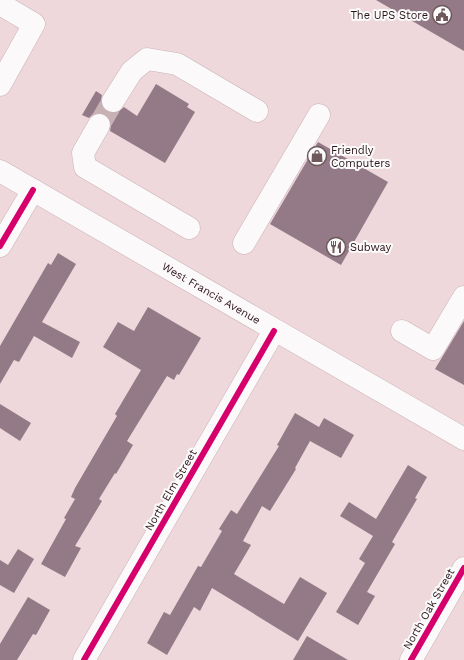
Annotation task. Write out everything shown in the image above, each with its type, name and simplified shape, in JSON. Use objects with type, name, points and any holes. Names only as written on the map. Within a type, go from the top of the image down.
[{"type":"street","points":[[0,4],[34,24],[0,83]]},
{"type":"street","points":[[113,101],[132,71],[147,59],[177,64],[257,111]]},
{"type":"street","points":[[244,243],[319,115]]},
{"type":"street","points":[[99,125],[83,153],[85,167],[189,228]]},
{"type":"street","name":"West Francis Avenue","points":[[0,171],[464,440]]},
{"type":"street","points":[[0,246],[33,190]]},
{"type":"street","points":[[402,331],[433,349],[464,297]]},
{"type":"street","name":"North Elm Street","points":[[84,660],[274,331]]},
{"type":"street","name":"North Oak Street","points":[[411,660],[464,568]]},
{"type":"building","points":[[376,0],[464,0],[464,51]]},
{"type":"building","points":[[156,84],[189,104],[187,107],[195,112],[165,163],[110,131],[110,118],[106,114],[93,114],[89,118],[82,115],[96,91],[102,95],[102,106],[107,112],[118,112],[124,107],[137,116]]},
{"type":"building","points":[[318,142],[388,182],[341,265],[270,224]]},
{"type":"building","points":[[58,253],[76,264],[42,322],[80,342],[72,358],[34,336],[19,362],[14,360],[0,384],[0,346],[48,263],[51,265]]},
{"type":"building","points":[[148,307],[201,338],[179,375],[177,374],[174,380],[167,376],[127,441],[133,445],[99,499],[102,501],[75,546],[81,548],[65,577],[41,564],[66,519],[64,518],[75,499],[71,497],[75,488],[117,416],[115,414],[141,370],[103,347],[118,322],[134,331]]},
{"type":"building","points":[[464,321],[464,385],[435,369]]},
{"type":"building","points":[[0,404],[31,423],[20,441],[0,428]]},
{"type":"building","points":[[295,413],[319,427],[324,418],[354,435],[341,458],[310,441],[295,468],[296,469],[270,511],[262,506],[243,541],[251,545],[234,574],[284,604],[300,577],[327,593],[298,641],[212,588],[200,611],[194,607],[167,655],[147,643],[164,612],[170,615],[198,566],[201,567],[222,531],[219,529],[231,510],[237,514],[279,446],[277,445]]},
{"type":"building","points":[[408,465],[427,477],[415,498],[417,499],[392,542],[395,544],[367,592],[375,596],[358,625],[336,612],[365,563],[359,559],[373,536],[340,516],[349,502],[376,519]]},
{"type":"building","points":[[18,549],[34,559],[14,593],[0,585],[0,560],[8,565]]},
{"type":"building","points":[[28,597],[50,610],[36,635],[33,634],[17,660],[0,660],[0,644]]},
{"type":"building","points":[[307,636],[348,660],[293,660]]},
{"type":"tunnel","points":[[99,125],[113,101]]},
{"type":"cycle path","points":[[0,246],[33,190]]},
{"type":"cycle path","points":[[84,660],[274,331]]},
{"type":"cycle path","points":[[411,660],[464,568]]},
{"type":"place","name":"The UPS Store","points":[[442,15]]},
{"type":"place","name":"Friendly Computers","points":[[317,156]]},
{"type":"place","name":"Subway","points":[[336,247]]}]
